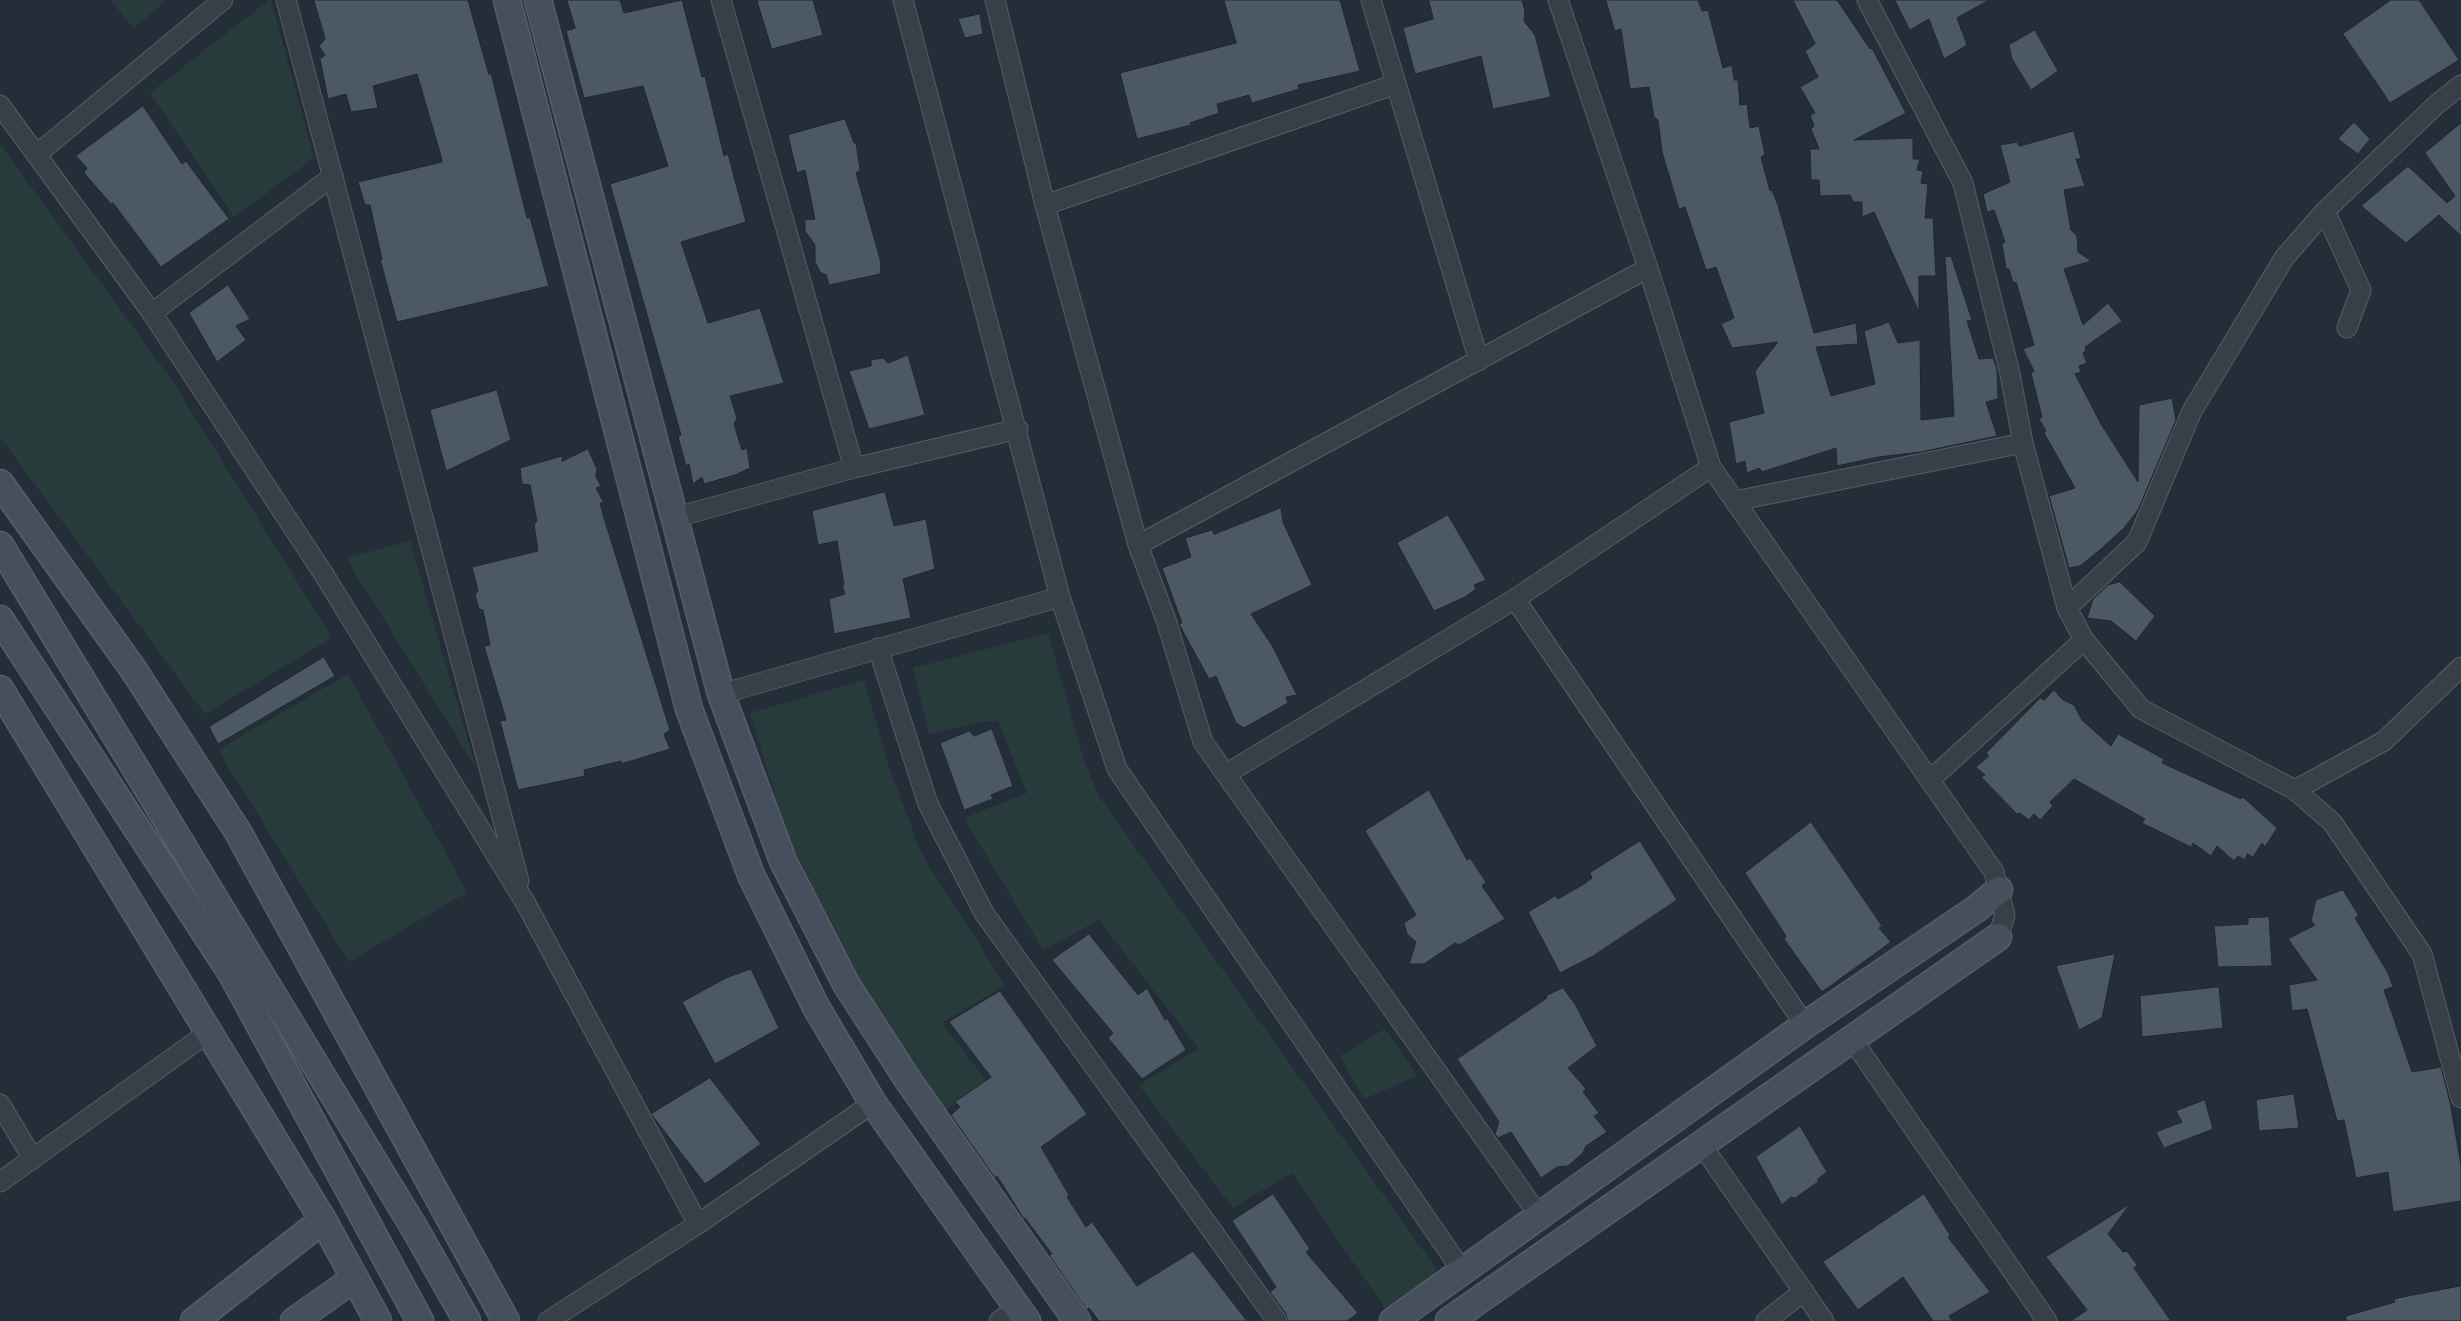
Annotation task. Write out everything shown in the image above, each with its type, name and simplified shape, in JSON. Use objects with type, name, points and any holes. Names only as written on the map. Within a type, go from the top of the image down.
[{"type":"street","points":[[36,155],[222,0]]},
{"type":"street","points":[[286,0],[525,902]]},
{"type":"street","points":[[507,0],[689,709],[750,875],[816,1007],[873,1104],[1015,1317]]},
{"type":"street","points":[[538,0],[673,518],[721,694],[784,861],[846,984],[908,1080],[1078,1321]]},
{"type":"street","points":[[720,0],[854,468]]},
{"type":"street","points":[[903,0],[1018,429],[1060,597],[1117,769],[1463,1272]]},
{"type":"street","points":[[996,0],[1045,205],[1138,545],[1166,620],[1203,742],[1540,1217]]},
{"type":"street","points":[[1371,0],[1479,361]]},
{"type":"street","points":[[1449,1321],[1998,937],[2005,914],[1994,872],[1711,467],[1648,268],[1558,0]]},
{"type":"street","points":[[1867,0],[1963,183],[2010,374],[2024,443],[2066,608],[2084,640],[2141,709],[2295,790],[2332,822],[2422,954],[2461,1098]]},
{"type":"street","points":[[1045,205],[1396,84]]},
{"type":"street","points":[[2066,608],[2137,542],[2192,411],[2284,258],[2325,211],[2436,105],[2461,85]]},
{"type":"street","points":[[0,105],[152,313],[323,573],[525,902],[698,1224]]},
{"type":"street","points":[[152,313],[333,176]]},
{"type":"street","points":[[2325,211],[2361,290],[2347,328]]},
{"type":"street","points":[[1138,545],[1648,268]]},
{"type":"street","points":[[673,518],[854,468],[1018,429]]},
{"type":"street","points":[[1735,501],[2024,443]]},
{"type":"street","points":[[1226,774],[1515,599],[1711,467]]},
{"type":"street","points":[[0,483],[133,668],[238,832],[506,1321]]},
{"type":"street","points":[[0,545],[415,1229],[467,1321]]},
{"type":"street","points":[[721,694],[1060,597]]},
{"type":"street","points":[[1515,599],[1804,1025]]},
{"type":"street","points":[[0,618],[232,974],[420,1321]]},
{"type":"street","points":[[1930,780],[2084,640]]},
{"type":"street","points":[[878,648],[928,804],[984,913],[1277,1321]]},
{"type":"street","points":[[2295,790],[2384,741],[2461,667]]},
{"type":"street","points":[[0,689],[323,1220],[378,1321]]},
{"type":"street","points":[[1393,1321],[1540,1217],[1804,1025],[1976,909],[1999,890]]},
{"type":"street","points":[[0,1182],[209,1032]]},
{"type":"street","points":[[1852,1039],[2047,1321]]},
{"type":"street","points":[[0,1104],[33,1158]]},
{"type":"street","points":[[548,1321],[698,1224],[873,1104]]},
{"type":"street","points":[[1701,1144],[1824,1321]]},
{"type":"street","points":[[194,1321],[323,1220]]},
{"type":"street","points":[[294,1321],[354,1278]]},
{"type":"street","points":[[1766,1321],[1804,1292]]},
{"type":"green space","points":[[110,0],[167,0],[134,28]]},
{"type":"green space","points":[[271,0],[314,158],[234,217],[150,93]]},
{"type":"green space","points":[[0,144],[173,382],[332,638],[205,714],[0,437]]},
{"type":"green space","points":[[410,541],[476,768],[346,558]]},
{"type":"green space","points":[[1048,633],[1083,757],[1098,795],[1440,1274],[1389,1314],[1292,1173],[1233,1208],[1139,1085],[1199,1049],[1099,920],[1043,950],[964,818],[1027,793],[998,721],[986,721],[929,734],[913,668]]},
{"type":"green space","points":[[348,674],[467,892],[349,962],[218,750]]},
{"type":"green space","points":[[864,680],[889,767],[921,853],[1005,985],[942,1023],[986,1080],[942,1113],[832,935],[785,827],[750,713]]},
{"type":"green space","points":[[1385,1029],[1417,1076],[1364,1099],[1340,1056]]},
{"type":"building","points":[[314,0],[468,0],[489,75],[491,73],[527,218],[530,217],[549,286],[397,322],[380,259],[382,259],[370,205],[365,205],[358,182],[442,162],[441,156],[417,74],[373,86],[378,108],[351,112],[346,94],[328,99],[320,59],[325,55],[319,46],[325,39]]},
{"type":"building","points":[[567,0],[620,0],[624,13],[682,0],[702,77],[705,76],[724,156],[728,154],[746,222],[681,242],[708,323],[760,308],[784,383],[730,396],[737,418],[734,424],[742,450],[747,448],[750,468],[735,475],[704,484],[702,477],[693,484],[689,464],[686,466],[678,437],[681,435],[610,184],[668,166],[643,86],[584,98],[566,31],[575,28]]},
{"type":"building","points":[[757,0],[813,0],[823,35],[772,49]]},
{"type":"building","points":[[1224,0],[1340,0],[1360,71],[1298,85],[1299,89],[1252,103],[1249,95],[1217,104],[1219,113],[1190,123],[1191,125],[1137,139],[1120,73],[1236,43]]},
{"type":"building","points":[[1429,0],[1522,0],[1525,11],[1524,21],[1535,35],[1551,97],[1493,109],[1481,56],[1415,74],[1403,28],[1433,19]]},
{"type":"building","points":[[1606,0],[1698,0],[1702,11],[1708,10],[1723,68],[1732,65],[1734,80],[1738,80],[1740,105],[1747,104],[1750,128],[1759,126],[1765,154],[1761,157],[1770,191],[1772,190],[1778,205],[1814,333],[1856,323],[1858,344],[1816,347],[1831,396],[1875,384],[1864,331],[1889,322],[1898,343],[1920,340],[1921,420],[1954,416],[1945,257],[1951,256],[1972,320],[1967,321],[1979,359],[1993,358],[1997,369],[1998,399],[1986,402],[1997,436],[1921,452],[1878,457],[1837,466],[1836,448],[1762,472],[1759,468],[1747,473],[1745,461],[1736,464],[1729,422],[1764,413],[1755,371],[1778,342],[1732,348],[1721,324],[1734,318],[1716,267],[1706,270],[1685,207],[1679,209],[1662,152],[1658,120],[1654,117],[1649,87],[1630,89],[1621,29],[1615,31]]},
{"type":"building","points":[[1793,0],[1837,0],[1870,49],[1872,48],[1906,113],[1854,140],[1913,138],[1913,159],[1920,159],[1917,170],[1923,171],[1921,183],[1928,184],[1925,218],[1933,218],[1936,276],[1919,276],[1919,312],[1874,212],[1862,217],[1862,202],[1853,202],[1850,195],[1820,196],[1819,180],[1811,180],[1810,149],[1819,149],[1811,129],[1814,126],[1810,115],[1815,113],[1800,87],[1818,77],[1805,51],[1815,44]]},
{"type":"building","points":[[1895,0],[1989,0],[1957,18],[1967,45],[1944,59],[1929,19],[1910,30]]},
{"type":"building","points":[[2391,0],[2419,0],[2459,60],[2390,103],[2343,34]]},
{"type":"building","points":[[980,14],[983,34],[965,38],[958,19]]},
{"type":"building","points":[[2035,30],[2058,71],[2031,90],[2012,59],[2009,45]]},
{"type":"building","points":[[143,106],[182,164],[186,161],[229,219],[161,267],[113,203],[111,204],[84,173],[87,168],[76,156]]},
{"type":"building","points":[[845,119],[854,143],[856,143],[860,170],[856,173],[881,263],[880,274],[829,285],[826,275],[820,272],[815,262],[815,245],[805,231],[805,220],[815,219],[805,170],[797,173],[788,135]]},
{"type":"building","points":[[2354,122],[2370,139],[2358,154],[2338,139]]},
{"type":"building","points":[[2461,123],[2461,236],[2439,215],[2406,243],[2361,206],[2408,166],[2447,203],[2455,196],[2425,153]]},
{"type":"building","points":[[2074,131],[2081,159],[2076,159],[2085,186],[2064,190],[2071,230],[2077,236],[2078,252],[2091,261],[2064,269],[2083,325],[2108,303],[2122,321],[2085,347],[2086,350],[2083,353],[2087,363],[2079,366],[2081,372],[2075,374],[2101,424],[2138,482],[2139,405],[2172,398],[2176,420],[2138,510],[2124,528],[2101,549],[2080,566],[2069,568],[2049,496],[2075,488],[2044,433],[2046,431],[2039,419],[2042,417],[2031,373],[2034,371],[2023,349],[2034,345],[2016,282],[2013,283],[2009,269],[2006,269],[2002,244],[2005,242],[1994,210],[1987,212],[1983,194],[2010,182],[2000,145],[2017,142],[2019,146]]},
{"type":"building","points":[[228,285],[250,319],[236,326],[246,340],[217,362],[189,313]]},
{"type":"building","points":[[908,355],[925,415],[869,429],[849,371],[871,366],[871,360],[883,358],[888,363]]},
{"type":"building","points":[[497,390],[511,440],[446,471],[430,410]]},
{"type":"building","points":[[588,449],[597,469],[596,477],[601,486],[596,488],[604,503],[600,503],[604,518],[670,730],[664,734],[670,749],[621,764],[621,761],[584,770],[585,776],[518,790],[500,721],[506,720],[484,646],[490,645],[483,610],[479,609],[475,595],[478,591],[472,567],[538,551],[534,524],[537,521],[530,485],[522,484],[520,468],[562,456],[562,461]]},
{"type":"building","points":[[885,492],[894,526],[926,519],[935,569],[903,579],[911,618],[834,634],[829,599],[845,594],[842,586],[844,585],[837,541],[818,545],[812,511]]},
{"type":"building","points":[[1281,508],[1283,522],[1312,585],[1251,614],[1273,647],[1297,695],[1286,697],[1288,703],[1244,728],[1236,723],[1216,676],[1209,679],[1179,624],[1182,623],[1162,568],[1191,557],[1185,538],[1212,530],[1214,534]]},
{"type":"building","points":[[1448,515],[1486,580],[1474,585],[1476,589],[1465,597],[1434,611],[1397,543]]},
{"type":"building","points":[[2120,582],[2155,616],[2136,641],[2111,621],[2087,618],[2093,599],[2108,585]]},
{"type":"building","points":[[324,657],[335,676],[218,744],[209,727]]},
{"type":"building","points":[[2054,690],[2063,700],[2074,705],[2082,720],[2111,746],[2118,734],[2164,759],[2162,763],[2241,799],[2243,797],[2277,828],[2265,847],[2262,843],[2253,857],[2247,854],[2245,860],[2238,856],[2234,861],[2217,846],[2211,856],[2193,843],[2191,847],[2142,823],[2145,819],[2074,779],[2050,802],[2053,806],[2040,820],[2034,814],[2029,820],[2020,813],[2017,814],[1981,777],[1985,775],[1976,767],[1989,756],[1986,753],[2040,698],[2044,700]]},
{"type":"building","points":[[992,729],[1013,786],[991,795],[993,799],[964,810],[940,743],[969,731],[974,736]]},
{"type":"building","points":[[1429,790],[1467,860],[1470,858],[1486,882],[1482,886],[1505,919],[1459,945],[1455,943],[1424,964],[1409,964],[1416,942],[1407,934],[1404,923],[1416,915],[1365,831]]},
{"type":"building","points":[[1811,822],[1882,926],[1879,928],[1891,942],[1822,992],[1784,939],[1786,936],[1745,873]]},
{"type":"building","points":[[1640,841],[1677,900],[1593,956],[1560,973],[1528,912],[1555,896],[1558,899],[1584,884],[1592,878],[1590,873]]},
{"type":"building","points":[[2343,890],[2359,916],[2355,918],[2388,973],[2393,987],[2384,990],[2412,1072],[2441,1067],[2450,1102],[2461,1165],[2461,1201],[2393,1212],[2388,1172],[2356,1178],[2344,1120],[2337,1121],[2307,1009],[2292,1011],[2289,985],[2317,980],[2288,939],[2315,925],[2311,921],[2316,900]]},
{"type":"building","points":[[2269,917],[2272,966],[2218,967],[2214,926],[2248,924],[2248,918]]},
{"type":"building","points":[[1089,934],[1138,995],[1147,988],[1165,1020],[1167,1018],[1186,1050],[1142,1079],[1108,1038],[1113,1033],[1052,960]]},
{"type":"building","points":[[2115,954],[2102,1018],[2079,1030],[2056,966]]},
{"type":"building","points":[[751,969],[779,1028],[715,1064],[682,1002],[726,978]]},
{"type":"building","points":[[2219,987],[2223,1028],[2142,1037],[2140,996]]},
{"type":"building","points":[[1563,988],[1575,1004],[1597,1046],[1568,1068],[1586,1089],[1583,1092],[1599,1113],[1594,1116],[1607,1132],[1586,1146],[1583,1153],[1568,1166],[1557,1167],[1541,1178],[1511,1132],[1498,1138],[1495,1134],[1499,1122],[1457,1059],[1547,998],[1546,996]]},
{"type":"building","points":[[1000,991],[1087,1114],[1041,1147],[1069,1195],[1067,1197],[1086,1227],[1092,1222],[1137,1286],[1193,1251],[1247,1321],[1099,1321],[1089,1308],[1087,1310],[1049,1255],[1052,1254],[1024,1219],[997,1176],[995,1178],[951,1115],[960,1107],[955,1102],[991,1077],[949,1022]]},
{"type":"building","points":[[710,1078],[761,1144],[705,1184],[651,1114]]},
{"type":"building","points":[[2294,1094],[2299,1128],[2259,1131],[2256,1100]]},
{"type":"building","points":[[2205,1100],[2213,1129],[2164,1148],[2156,1132],[2182,1122],[2176,1111]]},
{"type":"building","points":[[1800,1126],[1827,1172],[1818,1179],[1818,1182],[1795,1198],[1791,1197],[1782,1205],[1756,1157]]},
{"type":"building","points":[[1273,1194],[1310,1249],[1306,1252],[1358,1313],[1347,1321],[1288,1321],[1286,1314],[1270,1292],[1276,1287],[1232,1221]]},
{"type":"building","points":[[1924,1194],[1950,1235],[1948,1237],[1990,1292],[1949,1316],[1952,1321],[1933,1321],[1903,1277],[1858,1310],[1823,1262]]},
{"type":"building","points":[[2130,1204],[2108,1234],[2123,1252],[2127,1251],[2137,1265],[2134,1268],[2171,1321],[2071,1321],[2087,1310],[2046,1257]]},
{"type":"building","points":[[2461,1286],[2461,1321],[2346,1321],[2346,1316],[2395,1302],[2394,1299]]}]
